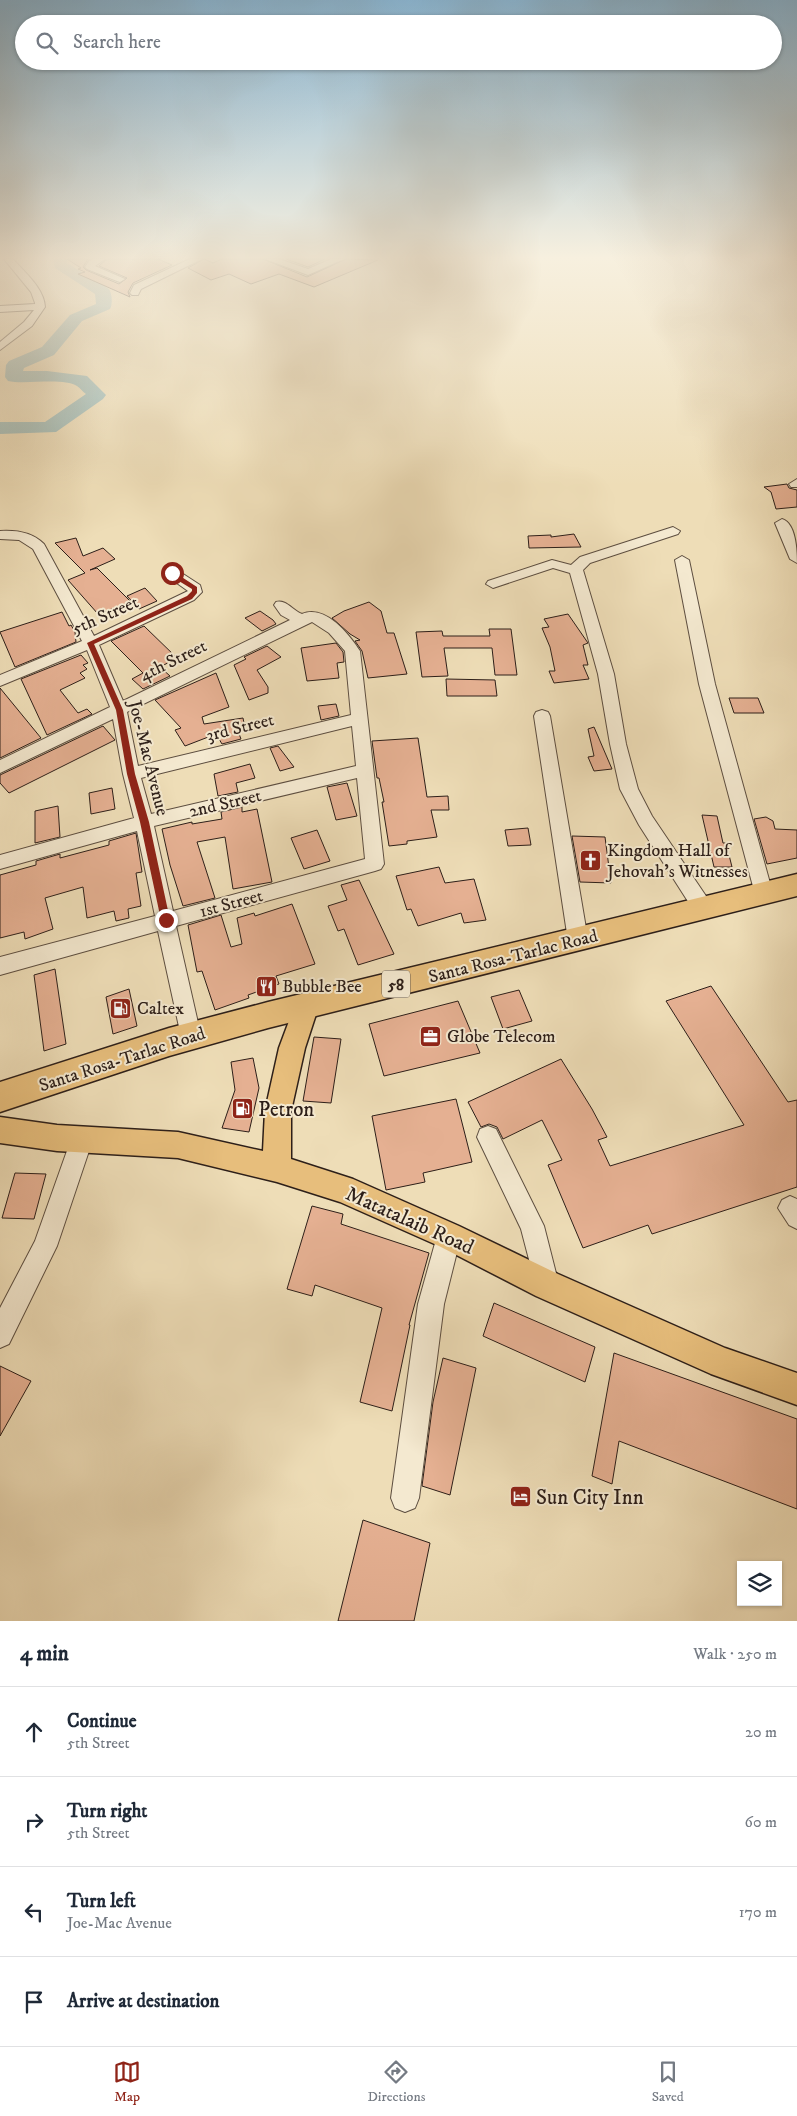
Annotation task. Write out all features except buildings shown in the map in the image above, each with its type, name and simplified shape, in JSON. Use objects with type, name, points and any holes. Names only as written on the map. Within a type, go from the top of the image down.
[{"type":"highway","name":"Santa Rosa-Tarlac Road","points":[[0,1098],[191,1036],[308,1005],[797,885]]},
{"type":"main road","points":[[277,1168],[278,1110],[292,1048],[308,1005]]},
{"type":"main road","name":"Matatalaib Road","points":[[0,1130],[57,1138],[178,1145],[277,1168],[343,1189],[449,1236],[547,1286],[722,1363],[797,1389]]},
{"type":"street","points":[[0,347],[15,335]]},
{"type":"street","points":[[782,523],[797,559]]},
{"type":"street","points":[[672,531],[585,560],[578,564],[576,570],[606,674],[618,744],[629,789],[645,820],[703,908]]},
{"type":"street","name":"Joe-Mac Avenue","points":[[0,534],[24,536],[33,539],[40,547],[91,643],[119,710],[131,774],[144,822],[191,1036]]},
{"type":"street","points":[[682,560],[707,684],[764,894]]},
{"type":"street","points":[[493,584],[552,564],[576,570]]},
{"type":"street","name":"5th Street","points":[[0,681],[91,643],[189,597],[195,592],[195,588],[172,573]]},
{"type":"street","points":[[281,605],[286,612],[325,622],[340,634],[352,651],[364,770]]},
{"type":"street","name":"4th Street","points":[[0,767],[306,618]]},
{"type":"street","points":[[542,716],[578,940]]},
{"type":"street","name":"3rd Street","points":[[131,774],[359,719]]},
{"type":"street","name":"2nd Street","points":[[0,862],[144,822],[364,770]]},
{"type":"street","name":"1st Street","points":[[0,966],[375,864],[364,770]]},
{"type":"street","points":[[488,1136],[532,1226],[547,1286]]},
{"type":"street","points":[[0,1335],[45,1246],[82,1139]]},
{"type":"street","points":[[405,1498],[432,1304],[449,1236]]},
{"type":"waterway","points":[[0,428],[49,428],[97,395],[81,380],[47,376],[14,377],[15,365],[48,351],[62,335]]},
{"type":"place","name":"Kingdom Hall of Jehovah's Witnesses","points":[[591,860]]},
{"type":"place","name":"Bubble Bee","points":[[266,986]]},
{"type":"place","name":"Caltex","points":[[121,1008]]},
{"type":"place","name":"Globe Telecom","points":[[431,1036]]},
{"type":"place","name":"Petron","points":[[242,1109]]},
{"type":"place","name":"Sun City Inn","points":[[520,1497]]},
{"type":"route","points":[[166,920],[131,774],[119,710],[91,643],[189,597],[195,592],[195,588],[172,573]]}]
